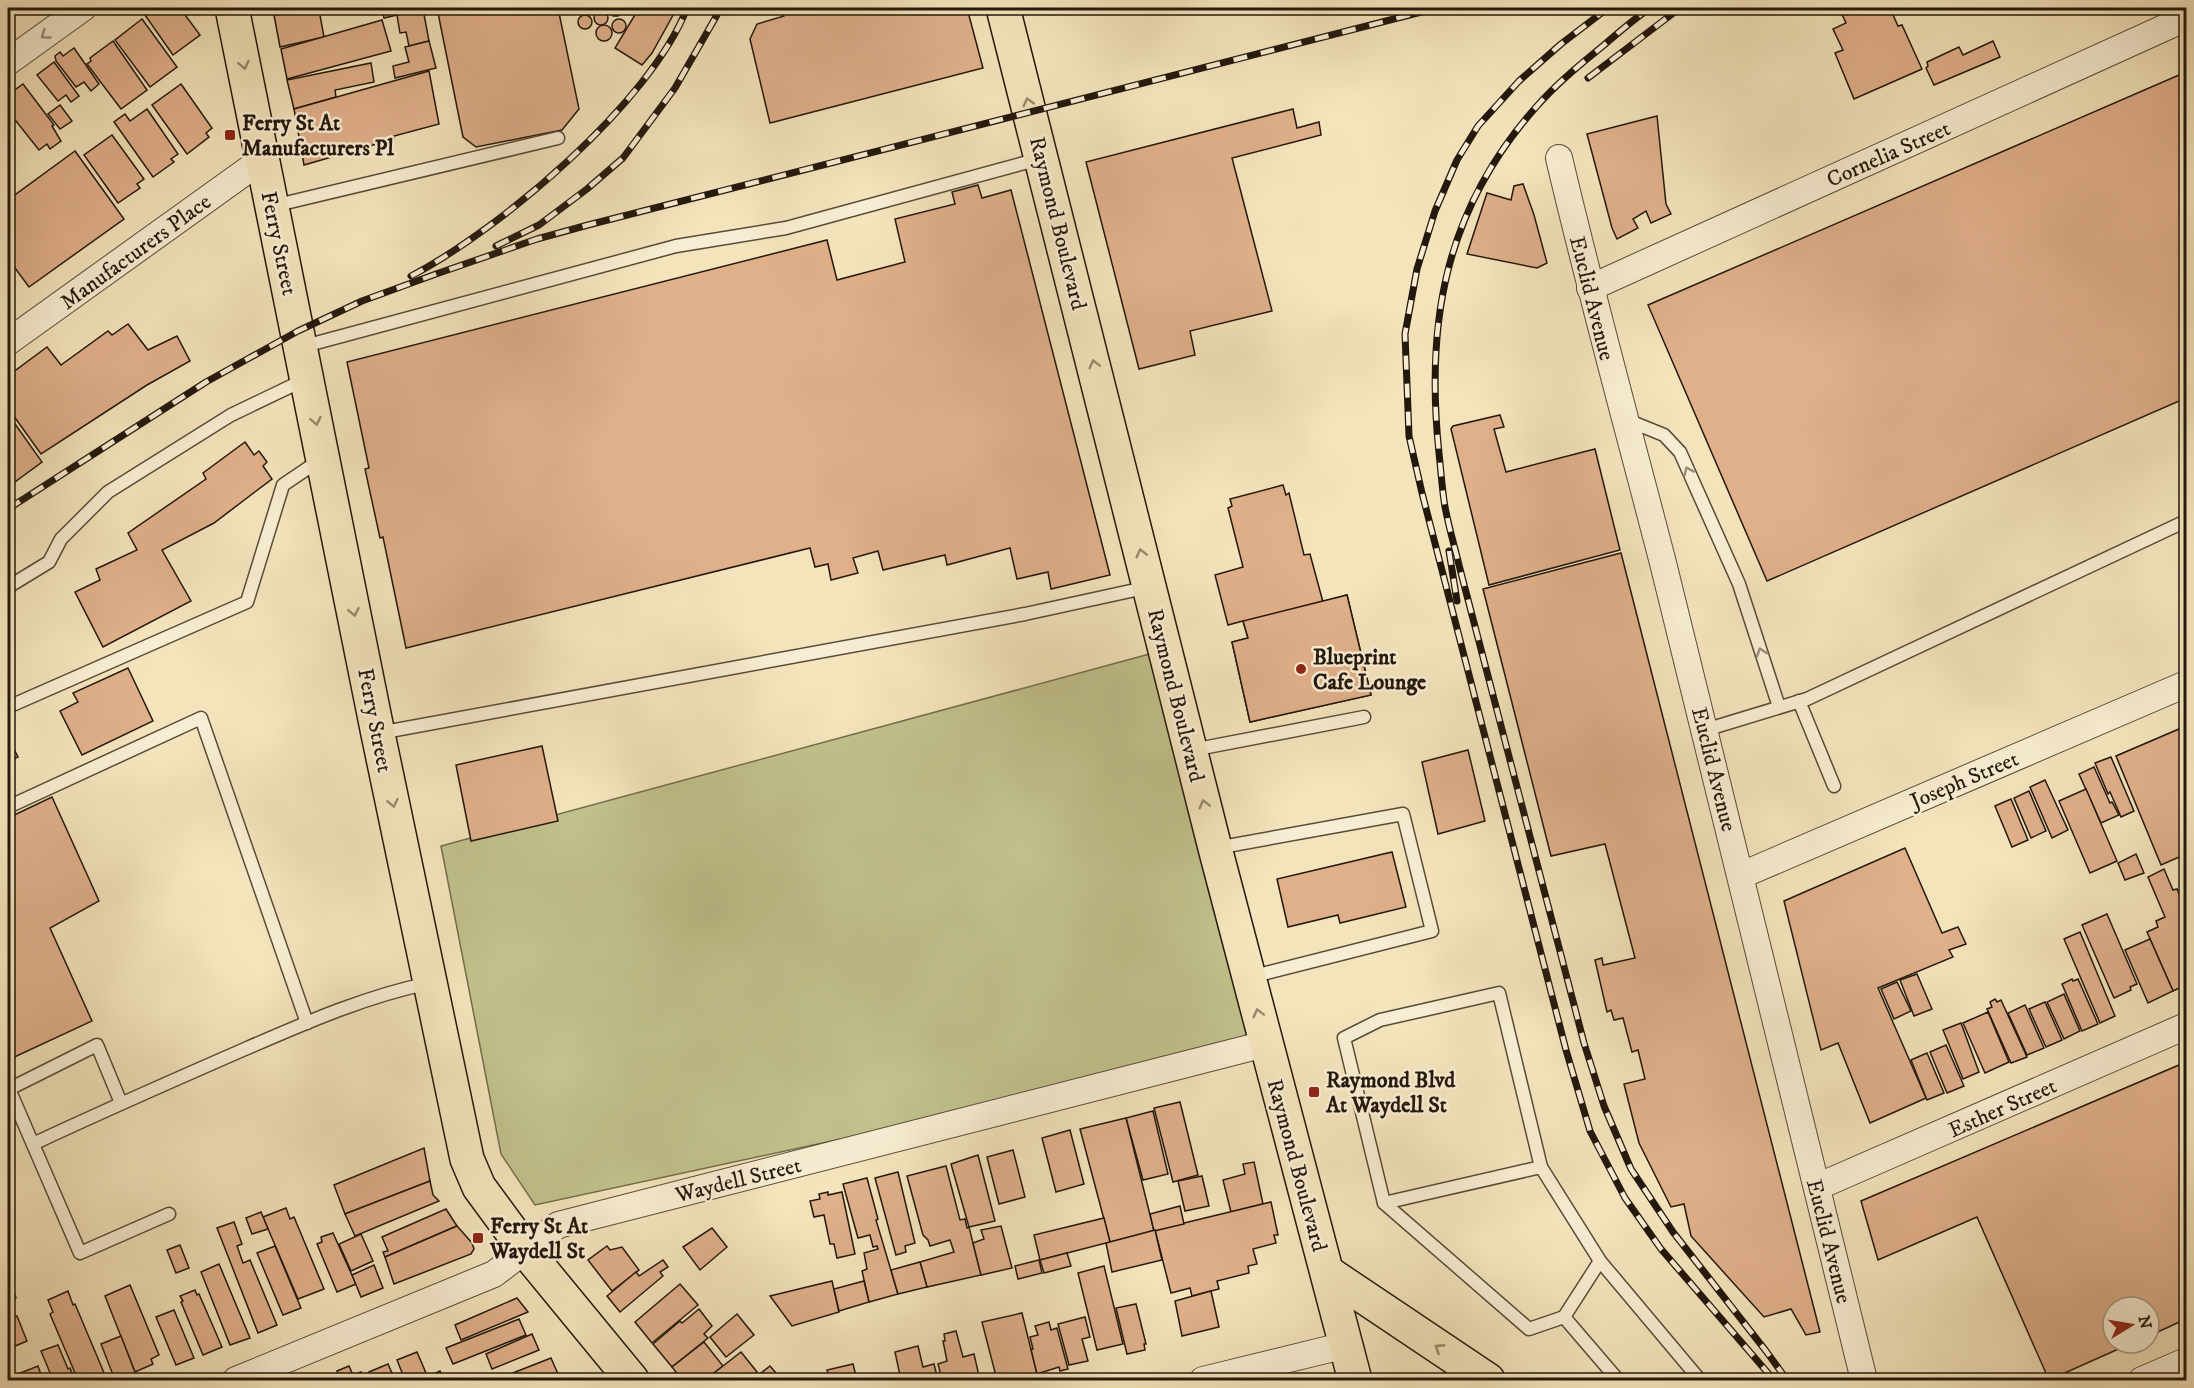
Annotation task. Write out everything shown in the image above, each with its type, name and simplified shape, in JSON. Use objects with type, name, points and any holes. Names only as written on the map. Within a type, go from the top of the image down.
[{"type":"main road","name":"Ferry Street","points":[[232,8],[378,734],[467,1159],[479,1187],[526,1251],[632,1380]]},
{"type":"main road","name":"Raymond Boulevard","points":[[1003,8],[1043,158],[1265,1044],[1355,1380]]},
{"type":"main road","points":[[1327,1272],[1488,1380]]},
{"type":"street","points":[[8,62],[83,8]]},
{"type":"street","name":"Cornelia Street","points":[[1590,288],[2187,18]]},
{"type":"street","name":"Euclid Avenue","points":[[1559,158],[1590,288],[1742,875],[1864,1380]]},
{"type":"street","name":"Manufacturers Place","points":[[8,342],[263,159]]},
{"type":"street","name":"Joseph Street","points":[[1742,875],[2187,684]]},
{"type":"street","name":"Esther Street","points":[[1817,1187],[2187,1026]]},
{"type":"street","name":"Waydell Street","points":[[236,1380],[494,1274],[558,1225],[1265,1044]]},
{"type":"street","points":[[1203,1380],[1346,1345]]},
{"type":"street","points":[[2142,1380],[2187,1361]]},
{"type":"lane","points":[[272,206],[558,138]]},
{"type":"lane","points":[[301,347],[676,246],[786,228],[1043,158]]},
{"type":"lane","points":[[8,587],[49,562],[61,539],[108,492],[231,415],[307,379]]},
{"type":"lane","points":[[1624,420],[1664,435],[1680,452],[1738,584],[1779,707]]},
{"type":"lane","points":[[8,707],[247,602],[283,485],[324,457]]},
{"type":"lane","points":[[1705,730],[1799,701],[2187,521]]},
{"type":"lane","points":[[378,734],[1014,616],[1150,587]]},
{"type":"lane","points":[[1799,701],[1834,786]]},
{"type":"lane","points":[[1191,750],[1364,717]]},
{"type":"lane","points":[[8,807],[201,718],[307,1023]]},
{"type":"lane","points":[[1215,848],[1403,814],[1432,931],[1248,977]]},
{"type":"lane","points":[[33,1144],[121,1103],[307,1023],[393,991],[431,982]]},
{"type":"lane","points":[[1600,1261],[1564,1317],[1529,1329],[1384,1203],[1344,1038],[1380,1020],[1499,993],[1541,1167],[1600,1261],[1701,1380]]},
{"type":"lane","points":[[121,1103],[96,1045],[9,1089],[80,1253],[169,1214]]},
{"type":"lane","points":[[1384,1203],[1541,1167]]},
{"type":"lane","points":[[1564,1317],[1618,1380]]},
{"type":"green space","points":[[1168,649],[1262,1048],[535,1205],[501,1154],[441,846]]},
{"type":"building","points":[[140,8],[180,8],[200,35],[173,55]]},
{"type":"building","points":[[318,8],[324,37],[280,47],[274,15]]},
{"type":"building","points":[[382,8],[423,8],[423,9],[384,18]]},
{"type":"building","points":[[437,8],[558,8],[579,109],[562,130],[476,147],[463,137]]},
{"type":"building","points":[[574,8],[589,8],[585,13],[580,13]]},
{"type":"building","points":[[609,8],[622,8],[622,10],[618,16],[613,16],[608,11]]},
{"type":"building","points":[[624,8],[639,8],[632,14]]},
{"type":"building","points":[[639,8],[677,8],[652,53],[642,65],[615,48]]},
{"type":"building","points":[[967,8],[983,68],[770,123],[750,39],[757,24],[784,16],[783,9]]},
{"type":"building","points":[[1839,8],[1890,8],[1898,26],[1902,25],[1922,69],[1854,99],[1835,53],[1843,50],[1833,29],[1846,23]]},
{"type":"building","points":[[423,9],[429,41],[409,46],[406,32],[400,33],[397,15]]},
{"type":"building","points":[[598,11],[604,11],[608,18],[604,25],[598,25],[594,21],[594,15]]},
{"type":"building","points":[[582,15],[588,15],[592,22],[588,29],[582,29],[578,25],[578,19]]},
{"type":"building","points":[[142,19],[177,67],[150,87],[115,40]]},
{"type":"building","points":[[616,19],[622,19],[626,26],[622,33],[616,33],[612,29],[612,23]]},
{"type":"building","points":[[382,20],[391,51],[287,79],[281,49]]},
{"type":"building","points":[[604,25],[612,33],[604,41],[596,33]]},
{"type":"building","points":[[113,41],[147,90],[121,109],[87,64],[91,61],[90,58]]},
{"type":"building","points":[[429,41],[436,68],[395,78],[393,66],[409,62],[405,47]]},
{"type":"building","points":[[1993,41],[2000,57],[1934,85],[1926,68],[1927,62],[1959,47],[1963,55]]},
{"type":"building","points":[[74,48],[99,84],[91,91],[84,82],[76,87],[56,61],[55,56],[60,52],[63,56]]},
{"type":"building","points":[[54,62],[79,96],[71,102],[66,95],[58,101],[37,75]]},
{"type":"building","points":[[371,63],[374,82],[335,90],[336,97],[294,109],[287,80]]},
{"type":"building","points":[[429,71],[439,124],[304,165],[294,109]]},
{"type":"building","points":[[2186,72],[2186,398],[1767,581],[1648,305]]},
{"type":"building","points":[[23,84],[54,125],[52,126],[61,141],[50,149],[47,144],[39,150],[8,111],[8,95]]},
{"type":"building","points":[[181,84],[212,128],[206,133],[209,137],[187,154],[152,105]]},
{"type":"building","points":[[60,105],[72,121],[60,129],[48,114]]},
{"type":"building","points":[[147,109],[178,154],[171,159],[174,162],[153,177],[114,122],[125,114],[130,121]]},
{"type":"building","points":[[1293,109],[1297,128],[1319,122],[1321,135],[1232,158],[1272,311],[1190,331],[1195,355],[1139,369],[1086,162]]},
{"type":"building","points":[[1657,116],[1666,204],[1671,214],[1651,223],[1646,211],[1633,219],[1638,228],[1617,239],[1587,134]]},
{"type":"building","points":[[8,128],[15,138],[8,143]]},
{"type":"building","points":[[112,135],[144,179],[137,184],[140,188],[118,203],[84,155]]},
{"type":"building","points":[[8,143],[13,149],[8,153]]},
{"type":"building","points":[[75,151],[124,219],[29,287],[15,268],[8,273],[8,200]]},
{"type":"building","points":[[1523,184],[1547,263],[1537,268],[1467,254],[1487,193],[1511,200],[1514,186]]},
{"type":"building","points":[[978,185],[982,198],[1011,190],[1110,575],[1051,589],[1048,572],[1017,579],[1010,548],[947,565],[945,555],[883,570],[878,551],[853,558],[858,573],[831,580],[828,564],[815,567],[810,548],[406,648],[383,537],[380,538],[365,469],[369,468],[347,362],[827,240],[837,280],[905,262],[895,219],[955,204],[952,192]]},
{"type":"building","points":[[128,324],[148,350],[177,336],[190,361],[147,385],[41,454],[8,408],[8,376],[47,347],[61,365],[108,331],[112,335]]},
{"type":"building","points":[[8,414],[42,462],[8,487]]},
{"type":"building","points":[[1500,415],[1504,427],[1494,429],[1506,472],[1595,449],[1620,550],[1489,585],[1451,429],[1453,426]]},
{"type":"building","points":[[245,442],[254,455],[259,451],[267,462],[263,466],[272,479],[214,523],[162,550],[191,601],[103,647],[75,592],[100,580],[96,569],[137,550],[128,533],[206,479],[203,473]]},
{"type":"building","points":[[1283,485],[1286,495],[1289,493],[1304,555],[1310,554],[1323,602],[1347,595],[1371,695],[1250,722],[1232,642],[1248,638],[1243,621],[1228,625],[1215,575],[1243,567],[1228,508],[1232,506],[1230,499]]},
{"type":"building","points":[[1621,553],[1820,1332],[1806,1335],[1791,1309],[1764,1317],[1691,1236],[1684,1204],[1671,1207],[1639,1143],[1624,1084],[1645,1079],[1638,1050],[1632,1052],[1623,1018],[1614,1020],[1611,1010],[1607,1012],[1595,960],[1602,958],[1603,965],[1635,958],[1605,844],[1551,856],[1483,589]]},
{"type":"building","name":"Blueprint Cafe Lounge","points":[[1347,595],[1371,695],[1250,722],[1232,642],[1248,638],[1243,621]]},
{"type":"building","points":[[128,668],[153,721],[82,755],[60,711],[78,702],[73,693]]},
{"type":"building","points":[[2186,726],[2186,854],[2161,865],[2116,756]]},
{"type":"building","points":[[8,738],[18,757],[8,762]]},
{"type":"building","points":[[542,746],[558,821],[471,841],[456,765]]},
{"type":"building","points":[[1468,750],[1485,821],[1438,834],[1422,762]]},
{"type":"building","points":[[2111,757],[2134,811],[2121,817],[2095,763]]},
{"type":"building","points":[[2094,767],[2110,803],[2112,802],[2119,815],[2101,823],[2079,774]]},
{"type":"building","points":[[2045,780],[2068,830],[2052,838],[2030,787]]},
{"type":"building","points":[[2086,789],[2117,861],[2090,873],[2059,801]]},
{"type":"building","points":[[2029,791],[2046,831],[2031,838],[2014,798]]},
{"type":"building","points":[[52,797],[99,901],[50,928],[92,1021],[8,1060],[8,818]]},
{"type":"building","points":[[2011,799],[2028,840],[2012,847],[1995,806]]},
{"type":"building","points":[[1905,848],[1942,933],[1958,927],[1966,944],[1949,950],[1953,957],[1878,988],[1926,1098],[1870,1123],[1838,1043],[1821,1050],[1784,901]]},
{"type":"building","points":[[1392,852],[1406,907],[1340,923],[1338,915],[1288,927],[1277,879]]},
{"type":"building","points":[[2136,854],[2144,873],[2125,880],[2118,863]]},
{"type":"building","points":[[2164,869],[2173,890],[2177,889],[2186,911],[2184,950],[2186,985],[2173,991],[2147,932],[2158,927],[2156,921],[2165,917],[2148,877]]},
{"type":"building","points":[[2107,914],[2137,984],[2130,987],[2131,990],[2114,998],[2082,925]]},
{"type":"building","points":[[2080,932],[2115,1016],[2100,1023],[2064,939]]},
{"type":"building","points":[[2150,939],[2173,991],[2148,1003],[2125,950]]},
{"type":"building","points":[[1917,974],[1932,1009],[1914,1016],[1900,980]]},
{"type":"building","points":[[2072,979],[2073,981],[2078,979],[2098,1024],[2082,1031],[2062,984]]},
{"type":"building","points":[[1897,982],[1911,1011],[1894,1019],[1881,989]]},
{"type":"building","points":[[2064,994],[2080,1031],[2064,1039],[2047,1002]]},
{"type":"building","points":[[1995,999],[1997,1002],[2001,1000],[2027,1057],[2011,1063],[1987,1009],[1992,1007],[1990,1002]]},
{"type":"building","points":[[2045,1002],[2062,1040],[2046,1047],[2029,1009]]},
{"type":"building","points":[[2025,1005],[2044,1048],[2027,1055],[2008,1013]]},
{"type":"building","points":[[1988,1012],[2009,1062],[1985,1073],[1963,1023]]},
{"type":"building","points":[[1961,1023],[1979,1072],[1963,1079],[1943,1030]]},
{"type":"building","points":[[1946,1045],[1964,1086],[1947,1093],[1930,1052]]},
{"type":"building","points":[[1927,1053],[1944,1093],[1927,1100],[1911,1060]]},
{"type":"building","points":[[2186,1062],[2186,1319],[2161,1330],[2161,1295],[2101,1295],[2101,1355],[2105,1355],[2049,1380],[1977,1217],[1878,1260],[1861,1201]]},
{"type":"building","points":[[1180,1102],[1198,1175],[1173,1182],[1154,1108]]},
{"type":"building","points":[[1153,1111],[1168,1174],[1143,1180],[1126,1118]]},
{"type":"building","points":[[1126,1118],[1154,1231],[1110,1242],[1080,1129]]},
{"type":"building","points":[[1070,1130],[1084,1184],[1056,1192],[1042,1138]]},
{"type":"building","points":[[424,1148],[430,1181],[345,1214],[334,1185]]},
{"type":"building","points":[[1013,1150],[1025,1197],[999,1204],[987,1157]]},
{"type":"building","points":[[978,1155],[995,1221],[969,1227],[951,1164]]},
{"type":"building","points":[[1254,1162],[1263,1204],[1231,1212],[1223,1180],[1245,1174],[1243,1164]]},
{"type":"building","points":[[946,1166],[960,1220],[965,1219],[967,1228],[969,1227],[981,1275],[927,1287],[920,1262],[954,1252],[950,1240],[930,1246],[923,1235],[907,1176]]},
{"type":"building","points":[[898,1172],[915,1243],[905,1246],[906,1252],[896,1255],[875,1178]]},
{"type":"building","points":[[1202,1176],[1209,1206],[1185,1211],[1178,1181]]},
{"type":"building","points":[[867,1178],[878,1219],[876,1220],[898,1294],[869,1302],[862,1271],[867,1269],[864,1253],[878,1249],[877,1246],[873,1247],[870,1235],[858,1238],[843,1184]]},
{"type":"building","points":[[430,1181],[433,1195],[439,1201],[355,1236],[345,1214]]},
{"type":"building","points":[[828,1192],[828,1195],[842,1192],[855,1254],[837,1258],[834,1244],[830,1244],[824,1215],[814,1217],[810,1201],[820,1199],[819,1194]]},
{"type":"building","points":[[1271,1202],[1278,1235],[1274,1235],[1276,1243],[1253,1249],[1257,1264],[1248,1266],[1249,1273],[1217,1281],[1219,1289],[1192,1296],[1190,1288],[1171,1293],[1155,1230]]},
{"type":"building","points":[[1180,1206],[1184,1224],[1154,1231],[1150,1214]]},
{"type":"building","points":[[286,1208],[290,1219],[294,1217],[324,1289],[298,1299],[263,1217]]},
{"type":"building","points":[[446,1209],[457,1226],[385,1257],[383,1252],[388,1251],[382,1237]]},
{"type":"building","points":[[261,1212],[268,1229],[252,1234],[246,1218]]},
{"type":"building","points":[[1104,1218],[1110,1242],[1040,1260],[1034,1235]]},
{"type":"building","points":[[234,1222],[242,1244],[237,1246],[243,1263],[250,1260],[277,1325],[258,1333],[217,1228]]},
{"type":"building","points":[[457,1226],[472,1243],[474,1249],[471,1254],[394,1284],[385,1257]]},
{"type":"building","points":[[1001,1226],[1012,1268],[981,1275],[973,1243],[984,1239],[981,1230]]},
{"type":"building","points":[[712,1228],[727,1247],[700,1270],[683,1247]]},
{"type":"building","points":[[1155,1230],[1162,1260],[1112,1272],[1106,1243]]},
{"type":"building","points":[[333,1233],[356,1284],[337,1292],[317,1244],[322,1242],[321,1237]]},
{"type":"building","points":[[361,1234],[373,1261],[351,1271],[339,1244]]},
{"type":"building","points":[[180,1245],[189,1268],[176,1273],[167,1250]]},
{"type":"building","points":[[275,1246],[301,1308],[283,1315],[257,1253]]},
{"type":"building","points":[[607,1246],[610,1250],[622,1247],[639,1270],[612,1291],[588,1260]]},
{"type":"building","points":[[1067,1253],[1071,1266],[1044,1273],[1040,1260]]},
{"type":"building","points":[[663,1260],[668,1267],[660,1272],[663,1276],[620,1312],[607,1296],[636,1272],[639,1276]]},
{"type":"building","points":[[1039,1260],[1042,1273],[1018,1279],[1015,1266]]},
{"type":"building","points":[[920,1262],[927,1287],[898,1294],[891,1270]]},
{"type":"building","points":[[219,1264],[250,1338],[230,1345],[201,1272]]},
{"type":"building","points":[[374,1265],[383,1288],[361,1297],[352,1275]]},
{"type":"building","points":[[1104,1266],[1123,1344],[1097,1350],[1078,1273]]},
{"type":"building","points":[[8,1277],[16,1298],[8,1302]]},
{"type":"building","points":[[832,1281],[839,1312],[792,1326],[770,1296]]},
{"type":"building","points":[[864,1281],[869,1302],[839,1311],[834,1289]]},
{"type":"building","points":[[680,1284],[698,1305],[652,1343],[635,1322]]},
{"type":"building","points":[[130,1285],[159,1355],[151,1359],[153,1364],[135,1372],[105,1296]]},
{"type":"building","points":[[195,1290],[197,1295],[199,1294],[222,1347],[203,1355],[180,1296]]},
{"type":"building","points":[[68,1291],[107,1380],[78,1380],[50,1314],[53,1312],[48,1300]]},
{"type":"building","points":[[1211,1291],[1219,1327],[1182,1336],[1175,1301]]},
{"type":"building","points":[[517,1298],[528,1312],[461,1340],[455,1325]]},
{"type":"building","points":[[1136,1304],[1146,1344],[1144,1344],[1145,1350],[1127,1354],[1116,1308]]},
{"type":"building","points":[[699,1309],[712,1326],[704,1334],[708,1338],[672,1367],[653,1344],[680,1321],[682,1323]]},
{"type":"building","points":[[174,1310],[194,1358],[176,1365],[156,1317]]},
{"type":"building","points":[[1022,1313],[1037,1374],[1025,1377],[1026,1380],[997,1380],[982,1322]]},
{"type":"building","points":[[737,1314],[754,1335],[726,1357],[710,1337]]},
{"type":"building","points":[[17,1316],[27,1341],[8,1349],[8,1320]]},
{"type":"building","points":[[1085,1317],[1090,1337],[1082,1339],[1088,1361],[1069,1365],[1058,1324]]},
{"type":"building","points":[[519,1319],[526,1335],[453,1364],[446,1348]]},
{"type":"building","points":[[1049,1322],[1051,1330],[1057,1328],[1068,1369],[1060,1371],[1059,1367],[1037,1374],[1030,1337],[1038,1335],[1035,1326]]},
{"type":"building","points":[[956,1331],[963,1357],[974,1354],[980,1380],[942,1380],[938,1364],[947,1361],[944,1334]]},
{"type":"building","points":[[532,1334],[539,1350],[492,1369],[486,1354]]},
{"type":"building","points":[[121,1336],[136,1375],[131,1377],[133,1380],[115,1380],[101,1344]]},
{"type":"building","points":[[704,1342],[723,1366],[705,1380],[682,1380],[672,1367]]},
{"type":"building","points":[[58,1345],[75,1380],[53,1380],[41,1351]]},
{"type":"building","points":[[918,1346],[923,1367],[934,1364],[938,1380],[901,1380],[895,1352]]},
{"type":"building","points":[[417,1352],[429,1380],[405,1380],[397,1360]]},
{"type":"building","points":[[741,1352],[757,1372],[747,1380],[705,1380]]},
{"type":"building","points":[[551,1358],[558,1374],[541,1380],[495,1380]]},
{"type":"building","points":[[388,1364],[395,1380],[372,1380],[369,1372]]},
{"type":"building","points":[[853,1364],[857,1380],[830,1380],[827,1370]]},
{"type":"building","points":[[38,1366],[43,1380],[15,1380],[13,1376]]},
{"type":"building","points":[[349,1366],[353,1375],[361,1372],[364,1380],[340,1380],[337,1371]]},
{"type":"building","points":[[770,1366],[782,1380],[752,1380]]},
{"type":"building","points":[[440,1371],[444,1380],[431,1380],[429,1376]]},
{"type":"railway","points":[[411,276],[487,228],[569,160],[607,122],[641,83],[668,45],[687,8]]},
{"type":"railway","points":[[496,246],[539,225],[623,158],[675,88],[721,8]]},
{"type":"railway","points":[[8,509],[206,382],[298,331],[362,301],[436,274],[537,239],[588,225],[1437,8]]},
{"type":"railway","points":[[1608,8],[1561,44],[1519,81],[1478,126],[1457,160],[1435,211],[1417,269],[1405,334],[1409,436],[1566,1050],[1590,1131],[1625,1198],[1661,1249],[1774,1380]]},
{"type":"railway","points":[[1650,8],[1569,74],[1537,106],[1506,145],[1481,185],[1462,226],[1449,268],[1440,312],[1436,357],[1435,404],[1442,480],[1447,515],[1460,569],[1584,1043],[1604,1106],[1631,1169],[1673,1232],[1787,1380]]},
{"type":"railway","points":[[1588,78],[1680,8]]},
{"type":"railway","points":[[1449,551],[1457,601]]},
{"type":"place","name":"Ferry St At Manufacturers Pl","points":[[230,135]]},
{"type":"place","name":"Blueprint Cafe Lounge","points":[[1301,669]]},
{"type":"place","name":"Raymond Blvd At Waydell St","points":[[1314,1092]]},
{"type":"place","name":"Ferry St At Waydell St","points":[[478,1238]]}]
